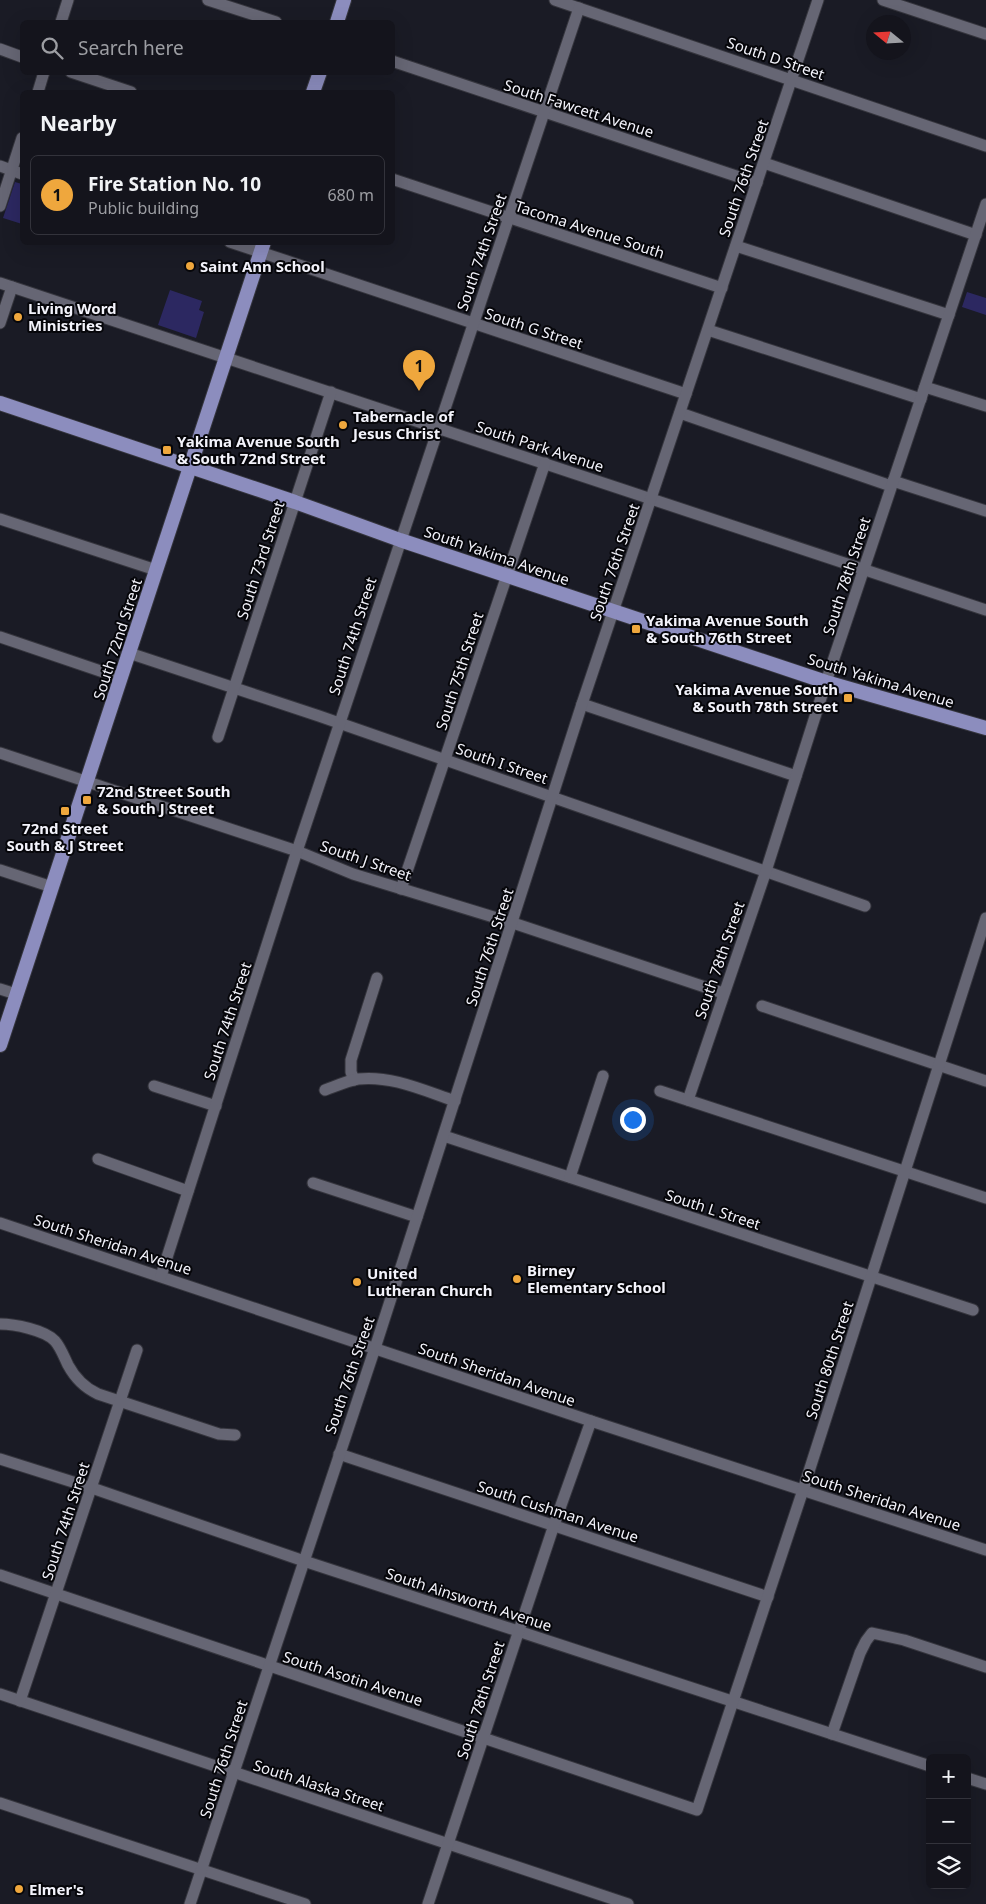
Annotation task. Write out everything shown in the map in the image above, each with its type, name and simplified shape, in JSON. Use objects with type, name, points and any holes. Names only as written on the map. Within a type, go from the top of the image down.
[{"type":"main road","points":[[338,20],[344,0]]},
{"type":"main road","points":[[314,90],[319,75]]},
{"type":"main road","name":"South 72nd Street","points":[[0,1045],[262,247]]},
{"type":"main road","name":"South Yakima Avenue","points":[[0,403],[295,502],[400,540],[826,682],[986,728]]},
{"type":"street","points":[[62,20],[68,0]]},
{"type":"street","points":[[208,0],[270,20]]},
{"type":"street","name":"South D Street","points":[[555,0],[986,146]]},
{"type":"street","name":"South 76th Street","points":[[190,1904],[338,1454],[375,1348],[582,704],[818,0]]},
{"type":"street","points":[[883,0],[986,34]]},
{"type":"street","name":"South 74th Street","points":[[161,1276],[339,723],[579,8]]},
{"type":"street","points":[[0,49],[20,56]]},
{"type":"street","name":"South Fawcett Avenue","points":[[395,62],[757,183]]},
{"type":"street","points":[[39,90],[43,75]]},
{"type":"street","points":[[80,75],[125,90]]},
{"type":"street","points":[[0,206],[17,172],[20,152]]},
{"type":"street","points":[[764,163],[976,235]]},
{"type":"street","points":[[0,166],[17,172]]},
{"type":"street","name":"Tacoma Avenue South","points":[[395,181],[722,288]]},
{"type":"street","name":"South 78th Street","points":[[688,1100],[766,871],[826,682],[986,204]]},
{"type":"street","name":"South G Street","points":[[249,245],[262,247],[472,324],[686,394]]},
{"type":"street","points":[[736,246],[949,316]]},
{"type":"street","name":"South Park Avenue","points":[[0,283],[986,610]]},
{"type":"street","points":[[0,323],[12,287]]},
{"type":"street","points":[[708,330],[921,400]]},
{"type":"street","points":[[925,387],[986,406]]},
{"type":"street","name":"South 73rd Street","points":[[218,737],[331,392]]},
{"type":"street","points":[[680,413],[892,483],[986,511]]},
{"type":"street","name":"South 75th Street","points":[[401,889],[545,463]]},
{"type":"street","points":[[0,519],[156,570]]},
{"type":"street","points":[[0,637],[121,678]]},
{"type":"street","name":"South I Street","points":[[129,653],[552,796],[865,906]]},
{"type":"street","points":[[582,704],[796,776]]},
{"type":"street","name":"South J Street","points":[[0,754],[297,851],[353,874],[512,923],[724,993]]},
{"type":"street","points":[[0,870],[52,887]]},
{"type":"street","name":"South 80th Street","points":[[697,1810],[803,1490],[986,918]]},
{"type":"street","points":[[354,1080],[351,1060],[378,978]]},
{"type":"street","points":[[0,989],[16,994]]},
{"type":"street","points":[[762,1006],[986,1081]]},
{"type":"street","points":[[570,1178],[603,1076]]},
{"type":"street","points":[[325,1090],[354,1080],[386,1080],[455,1101]]},
{"type":"street","points":[[154,1086],[216,1106]]},
{"type":"street","points":[[660,1091],[986,1198]]},
{"type":"street","name":"South L Street","points":[[444,1136],[973,1310]]},
{"type":"street","points":[[98,1160],[188,1191]]},
{"type":"street","points":[[313,1183],[417,1217]]},
{"type":"street","name":"South Sheridan Avenue","points":[[0,1223],[591,1421],[986,1550]]},
{"type":"street","points":[[0,1324],[18,1326],[52,1338],[59,1346],[69,1366],[88,1390],[121,1403],[219,1434],[235,1435]]},
{"type":"street","name":"South 74th Street","points":[[20,1701],[138,1350]]},
{"type":"street","name":"South 78th Street","points":[[428,1904],[554,1525],[591,1421]]},
{"type":"street","name":"South Cushman Avenue","points":[[338,1454],[768,1597]]},
{"type":"street","name":"South Ainsworth Avenue","points":[[0,1459],[92,1488],[304,1561],[926,1765]]},
{"type":"street","name":"South Asotin Avenue","points":[[0,1575],[697,1810]]},
{"type":"street","points":[[832,1734],[860,1653],[872,1634],[904,1640],[986,1667]]},
{"type":"street","name":"South Alaska Street","points":[[0,1694],[628,1904]]},
{"type":"street","points":[[971,1779],[986,1784]]},
{"type":"street","points":[[0,1802],[304,1904]]},
{"type":"shaded area","points":[[15,182],[20,183],[20,223],[3,218]]},
{"type":"shaded area","points":[[170,290],[202,301],[199,310],[204,312],[196,338],[158,325]]},
{"type":"shaded area","points":[[967,292],[986,298],[986,315],[962,307]]},
{"type":"place","name":"Saint Ann School","points":[[190,266]]},
{"type":"place","name":"Living Word Ministries","points":[[18,317]]},
{"type":"place","name":"Fire Station No. 10","points":[[419,391]]},
{"type":"place","name":"Tabernacle of Jesus Christ","points":[[343,425]]},
{"type":"place","name":"Yakima Avenue South & South 72nd Street","points":[[167,450]]},
{"type":"place","name":"Yakima Avenue South & South 76th Street","points":[[636,629]]},
{"type":"place","name":"Yakima Avenue South & South 78th Street","points":[[848,698]]},
{"type":"place","name":"72nd Street South & South J Street","points":[[87,800]]},
{"type":"place","name":"72nd Street South & J Street","points":[[65,811]]},
{"type":"place","name":"Birney Elementary School","points":[[517,1279]]},
{"type":"place","name":"United Lutheran Church","points":[[357,1282]]},
{"type":"place","name":"Elmer's","points":[[19,1889]]}]
